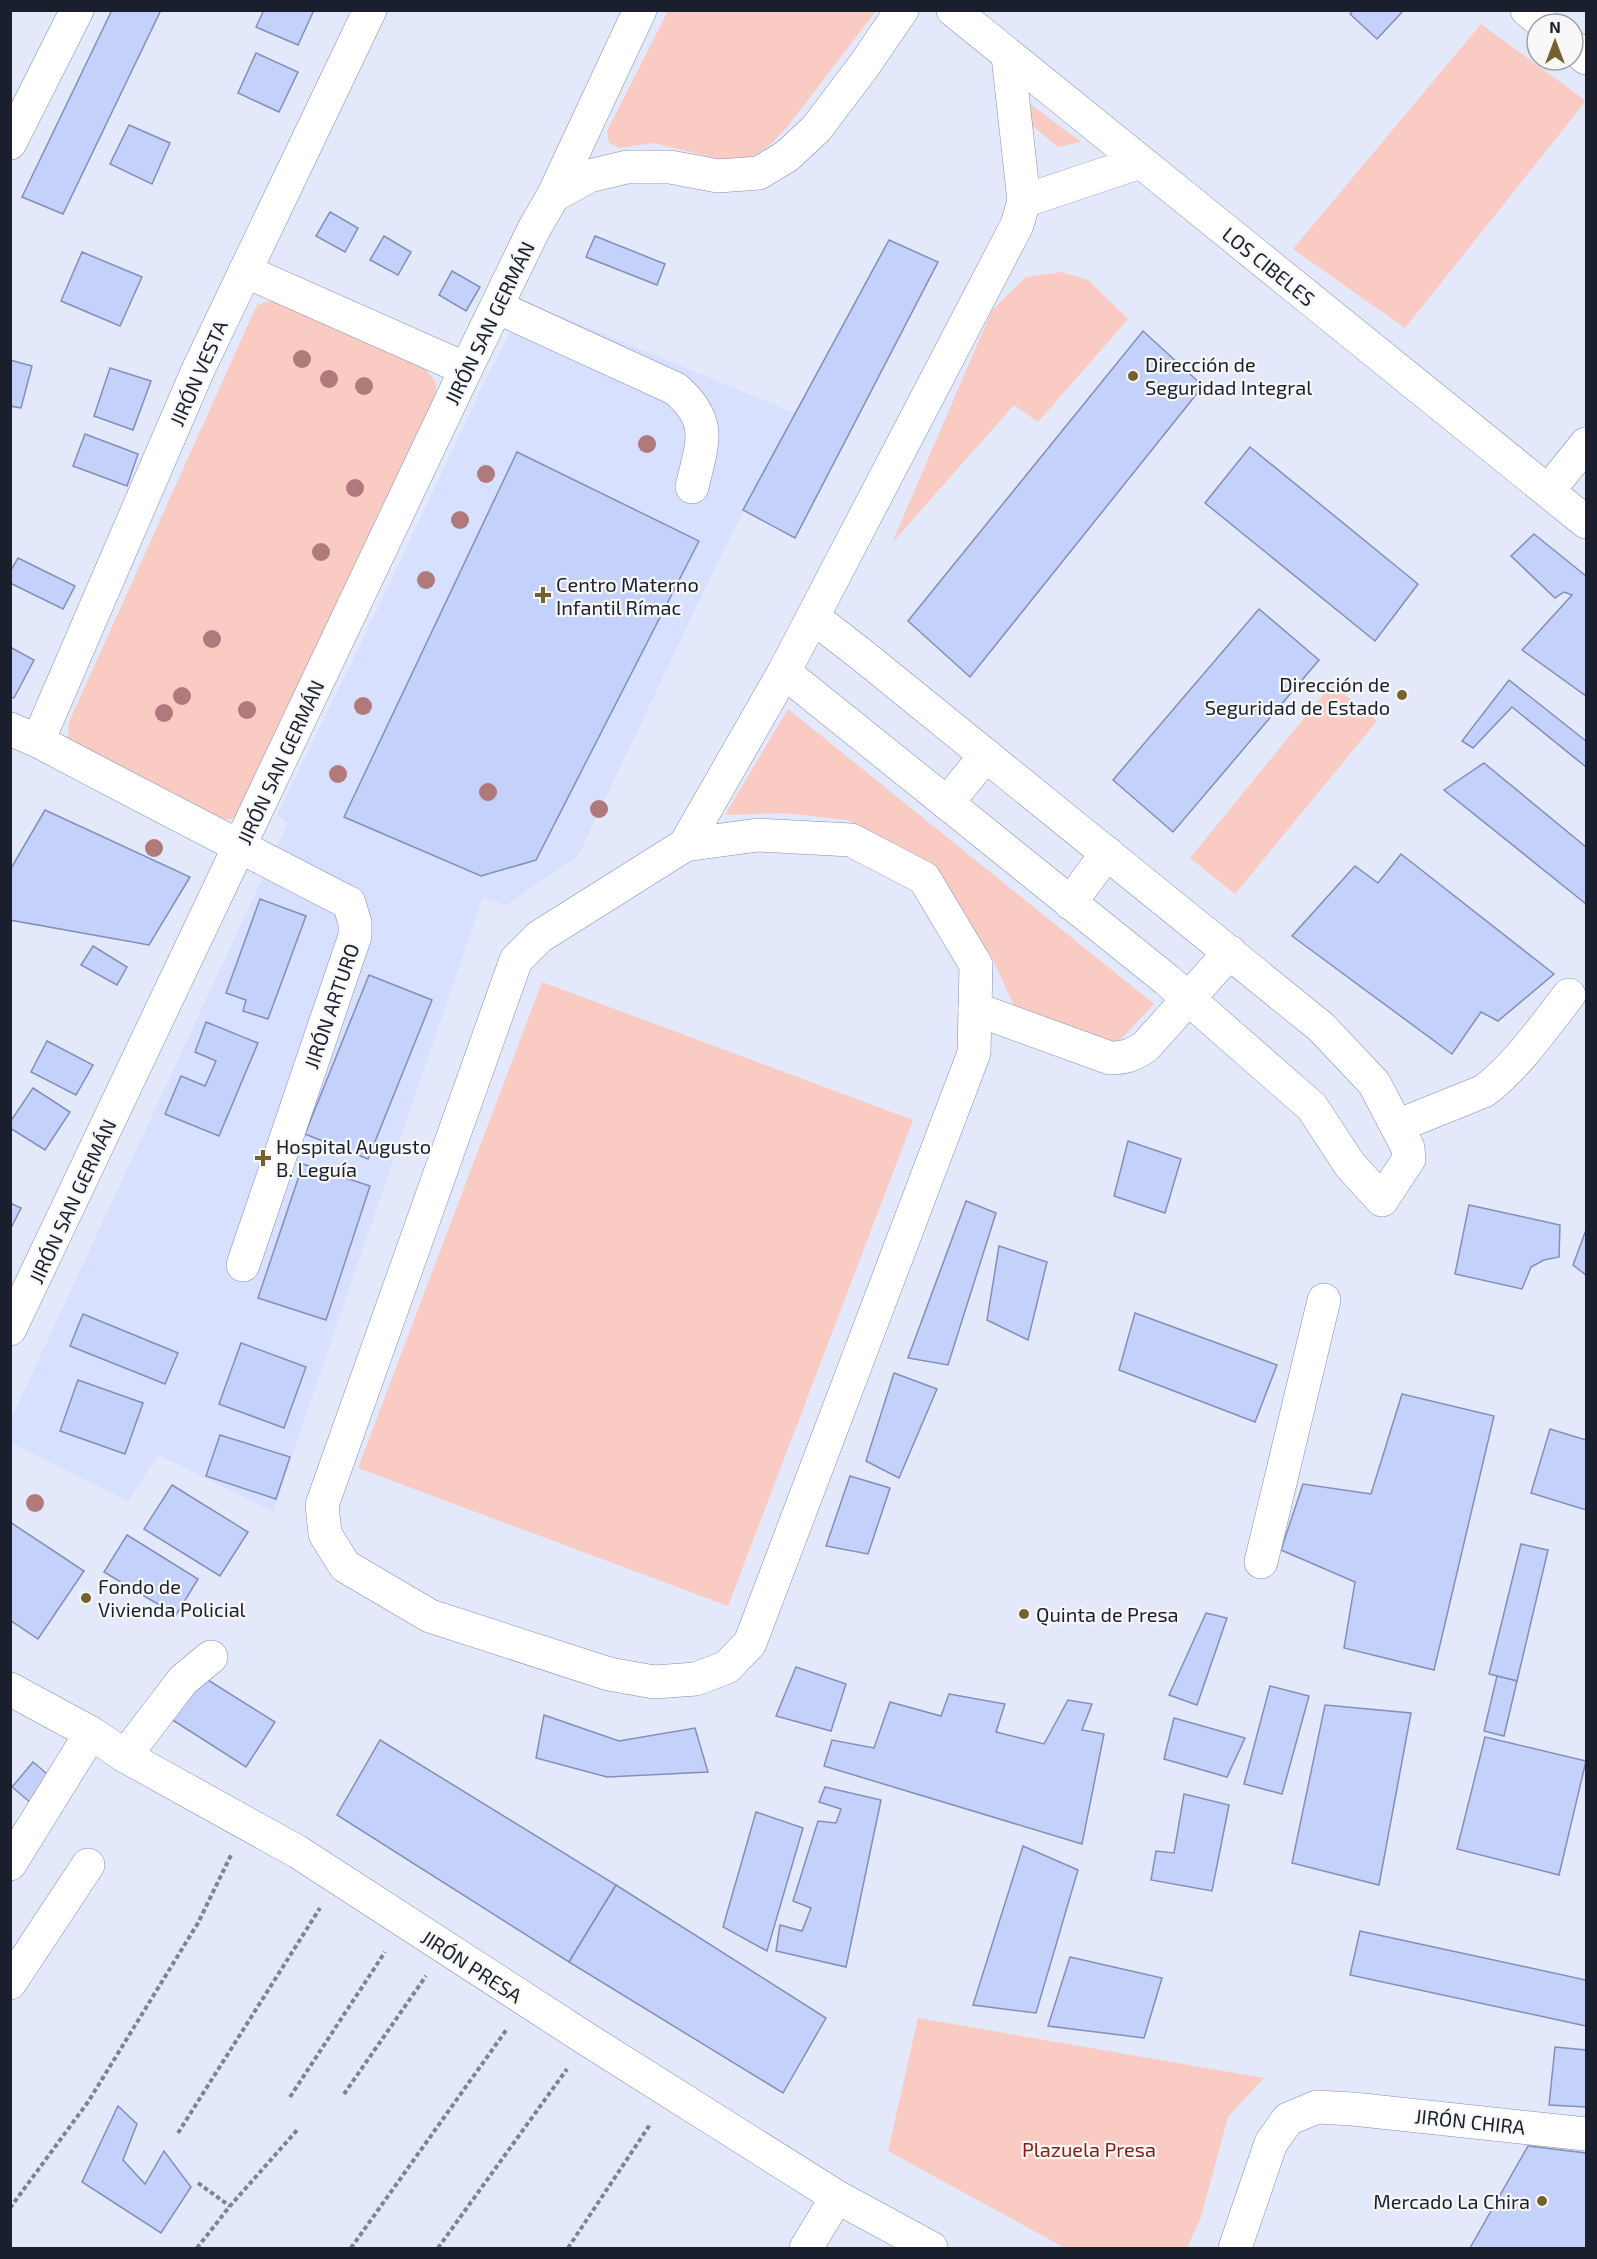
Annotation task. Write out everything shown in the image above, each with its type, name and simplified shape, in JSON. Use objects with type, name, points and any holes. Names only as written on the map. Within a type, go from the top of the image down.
[{"type":"street","points":[[10,143],[77,10]]},
{"type":"street","name":"JIRÓN VESTA","points":[[24,735],[370,10]]},
{"type":"street","name":"JIRÓN SAN GERMÁN","points":[[10,1329],[466,369],[534,229],[553,196],[640,10]]},
{"type":"street","points":[[553,196],[590,176],[627,167],[670,167],[718,176],[759,173],[787,156],[816,129],[902,10]]},
{"type":"street","name":"LOS CIBELES","points":[[953,10],[1587,522]]},
{"type":"street","points":[[685,845],[784,672],[1017,225],[1024,201],[1008,56]]},
{"type":"street","points":[[1024,201],[1140,162]]},
{"type":"street","points":[[245,271],[466,369]]},
{"type":"street","points":[[497,307],[676,389],[691,402],[700,418],[703,436],[692,487]]},
{"type":"street","points":[[1548,491],[1587,444]]},
{"type":"street","points":[[784,672],[1189,1000],[1312,1107],[1350,1165],[1382,1200],[1409,1159],[1408,1148],[1374,1083],[1321,1027],[862,654],[813,617]]},
{"type":"street","name":"JIRÓN ARTURO","points":[[24,735],[349,903],[355,923],[355,936],[243,1265]]},
{"type":"street","points":[[947,803],[986,755]]},
{"type":"street","points":[[758,835],[851,840],[924,878],[976,965],[974,1053],[750,1644],[727,1667],[696,1679],[654,1682],[609,1674],[430,1616],[345,1566],[325,1534],[322,1505],[516,960],[539,937],[685,845],[758,835]]},
{"type":"street","points":[[1070,903],[1107,853]]},
{"type":"street","points":[[975,1009],[1110,1058],[1123,1058],[1137,1053],[1146,1046],[1230,952]]},
{"type":"street","points":[[1397,1126],[1484,1091],[1496,1082],[1520,1057],[1569,995]]},
{"type":"street","points":[[1261,1563],[1324,1300]]},
{"type":"street","points":[[125,1756],[183,1680],[211,1657]]},
{"type":"street","name":"JIRÓN PRESA","points":[[10,1689],[298,1852],[526,2001],[837,2197],[931,2248]]},
{"type":"street","points":[[10,1864],[91,1733]]},
{"type":"street","points":[[10,1983],[88,1864]]},
{"type":"street","name":"JIRÓN CHIRA","points":[[1235,2248],[1271,2143],[1288,2120],[1317,2107],[1587,2134]]},
{"type":"street","points":[[806,2248],[837,2197]]},
{"type":"path","points":[[10,2208],[88,2102],[192,1933],[246,1824]]},
{"type":"path","points":[[178,2133],[339,1879]]},
{"type":"path","points":[[290,2097],[404,1922]]},
{"type":"path","points":[[344,2094],[445,1949]]},
{"type":"path","points":[[351,2248],[526,2001]]},
{"type":"path","points":[[438,2248],[588,2040]]},
{"type":"path","points":[[568,2248],[671,2092]]},
{"type":"path","points":[[197,2248],[230,2206],[298,2129]]},
{"type":"path","points":[[198,2184],[230,2206]]},
{"type":"shaded area","points":[[526,302],[795,413],[722,553],[578,856],[505,906],[483,897],[273,1512],[158,1455],[128,1501],[11,1443],[11,1419],[288,823],[277,815],[487,377]]},
{"type":"green space","points":[[668,11],[876,11],[788,126],[771,144],[757,154],[740,160],[724,160],[653,143],[619,148],[609,143],[607,131]]},
{"type":"green space","points":[[1481,24],[1525,56],[1525,72],[1546,72],[1586,101],[1405,328],[1293,249]]},
{"type":"green space","points":[[1030,104],[1081,142],[1058,147],[1031,125]]},
{"type":"green space","points":[[1061,272],[1088,280],[1128,319],[1038,422],[1014,405],[892,543],[992,310],[1026,277]]},
{"type":"green space","points":[[273,300],[424,367],[435,381],[437,393],[239,818],[211,821],[71,749],[68,737],[69,722],[257,305]]},
{"type":"green space","points":[[1332,684],[1377,721],[1235,894],[1190,858]]},
{"type":"green space","points":[[788,709],[1154,1004],[1108,1053],[1017,1013],[992,957],[927,867],[847,820],[784,813],[725,815]]},
{"type":"green space","points":[[542,982],[913,1120],[728,1606],[358,1468]]},
{"type":"green space","name":"Plazuela Presa","points":[[918,2018],[1264,2078],[1228,2117],[1201,2217],[1187,2248],[1065,2248],[888,2151]]},
{"type":"building","points":[[112,10],[161,10],[63,214],[22,197]]},
{"type":"building","points":[[264,10],[314,10],[298,45],[256,27]]},
{"type":"building","points":[[1353,10],[1404,10],[1377,39],[1350,14]]},
{"type":"building","points":[[256,53],[298,72],[279,112],[238,93]]},
{"type":"building","points":[[129,125],[170,143],[152,184],[110,164]]},
{"type":"building","points":[[330,212],[358,228],[345,252],[316,236]]},
{"type":"building","points":[[384,236],[411,252],[398,275],[370,260]]},
{"type":"building","points":[[595,236],[665,264],[657,285],[586,257]]},
{"type":"building","points":[[889,240],[938,262],[795,538],[743,510]]},
{"type":"building","points":[[82,252],[142,277],[120,326],[61,301]]},
{"type":"building","points":[[452,271],[480,287],[466,311],[439,295]]},
{"type":"building","points":[[1143,331],[1203,386],[970,677],[908,621]]},
{"type":"building","points":[[10,360],[32,366],[21,408],[10,406]]},
{"type":"building","points":[[110,368],[151,381],[133,430],[94,416]]},
{"type":"building","points":[[85,434],[138,454],[127,486],[73,466]]},
{"type":"building","points":[[1250,447],[1418,584],[1375,641],[1205,503]]},
{"type":"building","points":[[517,452],[699,541],[536,860],[481,876],[344,817]]},
{"type":"building","points":[[1534,534],[1586,576],[1586,696],[1522,650],[1572,595],[1564,592],[1555,598],[1511,556]]},
{"type":"building","points":[[18,558],[75,586],[63,609],[10,583],[10,572]]},
{"type":"building","points":[[1259,609],[1319,660],[1173,832],[1113,780]]},
{"type":"building","points":[[10,647],[34,660],[14,698],[10,697]]},
{"type":"building","points":[[1509,680],[1586,741],[1586,767],[1512,707],[1473,748],[1462,741]]},
{"type":"building","points":[[1484,763],[1586,847],[1586,904],[1444,790]]},
{"type":"building","points":[[45,810],[190,877],[149,945],[10,920],[10,870]]},
{"type":"building","points":[[1401,854],[1554,974],[1498,1021],[1481,1012],[1452,1054],[1292,936],[1355,866],[1378,883]]},
{"type":"building","points":[[260,899],[306,916],[268,1019],[243,1011],[246,1000],[226,993]]},
{"type":"building","points":[[93,946],[127,967],[117,985],[81,965]]},
{"type":"building","points":[[369,975],[432,1000],[368,1159],[305,1134]]},
{"type":"building","points":[[206,1022],[258,1043],[219,1136],[165,1114],[181,1076],[205,1086],[216,1061],[195,1052]]},
{"type":"building","points":[[47,1041],[93,1065],[76,1095],[31,1072]]},
{"type":"building","points":[[33,1088],[70,1112],[45,1150],[10,1128],[10,1122]]},
{"type":"building","points":[[1128,1141],[1181,1159],[1165,1213],[1114,1196]]},
{"type":"building","points":[[303,1164],[370,1186],[326,1320],[258,1298]]},
{"type":"building","points":[[966,1201],[996,1213],[948,1365],[908,1358]]},
{"type":"building","points":[[10,1203],[21,1208],[10,1230]]},
{"type":"building","points":[[1469,1205],[1560,1225],[1559,1257],[1544,1260],[1531,1267],[1522,1289],[1455,1274]]},
{"type":"building","points":[[1586,1230],[1586,1275],[1573,1265]]},
{"type":"building","points":[[999,1246],[1047,1262],[1028,1340],[987,1320]]},
{"type":"building","points":[[1135,1313],[1277,1365],[1255,1422],[1119,1370]]},
{"type":"building","points":[[83,1314],[178,1353],[165,1384],[70,1346]]},
{"type":"building","points":[[241,1343],[306,1367],[284,1428],[219,1404]]},
{"type":"building","points":[[894,1373],[937,1389],[899,1478],[866,1461]]},
{"type":"building","points":[[78,1380],[143,1403],[125,1454],[60,1431]]},
{"type":"building","points":[[1402,1394],[1494,1416],[1434,1670],[1344,1648],[1355,1582],[1281,1550],[1303,1484],[1371,1494]]},
{"type":"building","points":[[1550,1429],[1586,1440],[1586,1510],[1531,1493]]},
{"type":"building","points":[[220,1435],[290,1457],[276,1499],[206,1476]]},
{"type":"building","points":[[850,1476],[890,1488],[868,1554],[826,1546]]},
{"type":"building","points":[[172,1485],[248,1532],[220,1576],[144,1529]]},
{"type":"building","points":[[10,1522],[84,1571],[38,1639],[10,1620]]},
{"type":"building","points":[[127,1535],[198,1579],[176,1615],[104,1572]]},
{"type":"building","points":[[1521,1544],[1548,1550],[1517,1681],[1489,1674]]},
{"type":"building","points":[[1206,1613],[1227,1618],[1197,1705],[1169,1695]]},
{"type":"building","points":[[796,1667],[846,1684],[831,1731],[776,1716]]},
{"type":"building","points":[[200,1675],[275,1722],[246,1767],[171,1719]]},
{"type":"building","points":[[1497,1676],[1517,1681],[1504,1736],[1484,1731]]},
{"type":"building","points":[[1270,1686],[1309,1696],[1282,1794],[1244,1784]]},
{"type":"building","points":[[949,1694],[1005,1704],[996,1732],[1044,1744],[1068,1700],[1092,1704],[1082,1730],[1104,1734],[1082,1844],[824,1766],[832,1740],[874,1748],[890,1702],[941,1716]]},
{"type":"building","points":[[1325,1705],[1411,1713],[1379,1885],[1292,1863]]},
{"type":"building","points":[[544,1715],[619,1741],[695,1728],[708,1772],[607,1777],[536,1758]]},
{"type":"building","points":[[1174,1718],[1245,1738],[1227,1777],[1164,1759]]},
{"type":"building","points":[[1485,1737],[1586,1761],[1559,1875],[1457,1849]]},
{"type":"building","points":[[380,1740],[616,1885],[569,1962],[337,1815]]},
{"type":"building","points":[[33,1762],[52,1778],[31,1803],[12,1787]]},
{"type":"building","points":[[825,1787],[881,1800],[846,1967],[776,1951],[780,1925],[802,1931],[811,1908],[793,1901],[818,1821],[836,1823],[841,1809],[819,1802]]},
{"type":"building","points":[[1184,1794],[1229,1805],[1212,1891],[1151,1880],[1156,1851],[1174,1853]]},
{"type":"building","points":[[756,1812],[803,1828],[767,1951],[723,1927]]},
{"type":"building","points":[[1023,1846],[1078,1870],[1036,2013],[973,2005]]},
{"type":"building","points":[[616,1885],[826,2018],[783,2093],[569,1962]]},
{"type":"building","points":[[1360,1931],[1586,1980],[1586,2026],[1350,1975]]},
{"type":"building","points":[[1070,1957],[1162,1978],[1144,2038],[1048,2026]]},
{"type":"building","points":[[1555,2047],[1586,2050],[1586,2107],[1549,2105]]},
{"type":"building","points":[[118,2106],[137,2124],[123,2160],[145,2184],[164,2151],[191,2187],[161,2233],[82,2182]]},
{"type":"building","name":"Mercado La Chira","points":[[1528,2146],[1586,2153],[1586,2248],[1470,2248]]},
{"type":"place","name":"Dirección de Seguridad Integral","points":[[1133,376]]},
{"type":"place","name":"Centro Materno Infantil Rímac","points":[[543,595]]},
{"type":"place","name":"Dirección de Seguridad de Estado","points":[[1402,695]]},
{"type":"place","name":"Hospital Augusto B. Leguía","points":[[263,1158]]},
{"type":"place","name":"Fondo de Vivienda Policial","points":[[86,1598]]},
{"type":"place","name":"Quinta de Presa","points":[[1024,1614]]},
{"type":"place","name":"Mercado La Chira","points":[[1542,2201]]}]
